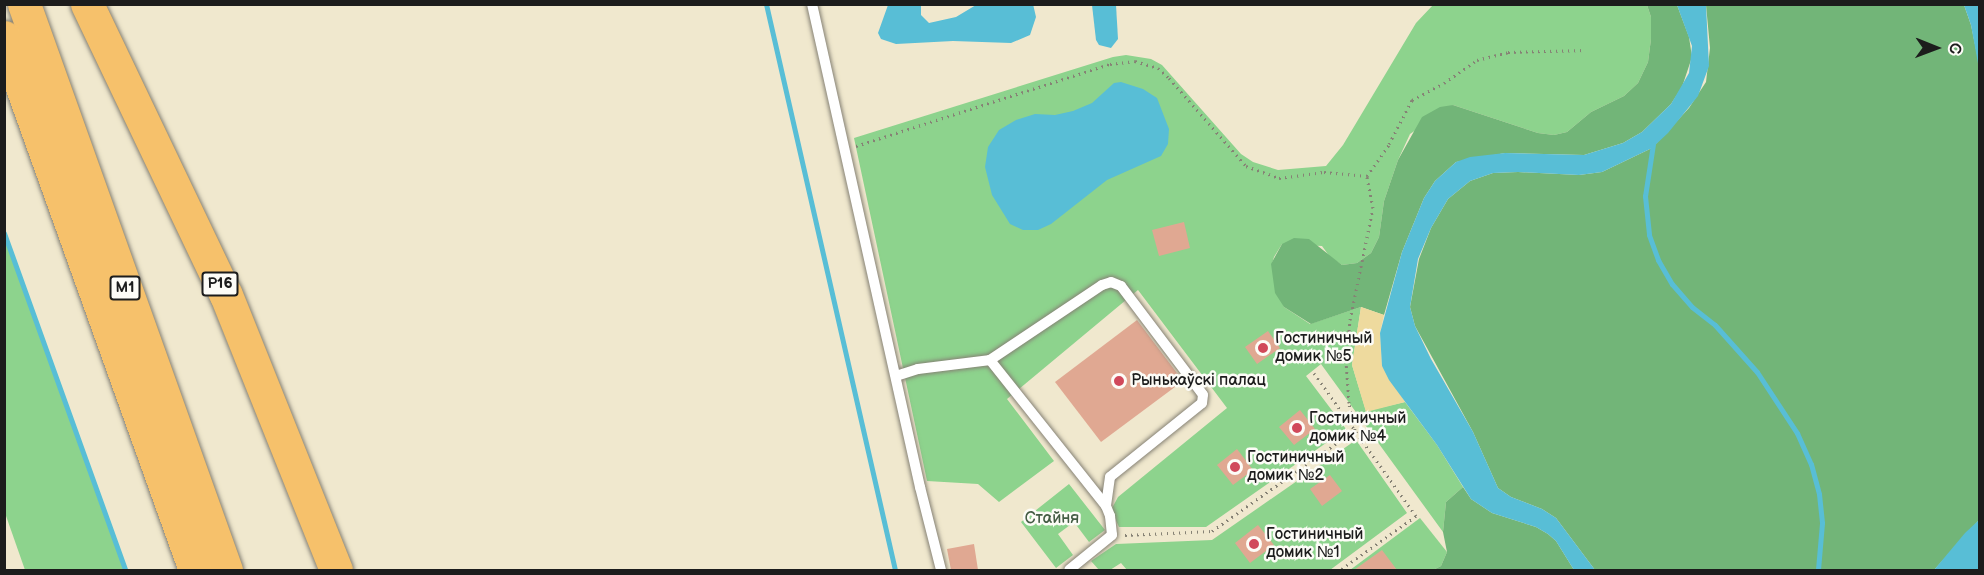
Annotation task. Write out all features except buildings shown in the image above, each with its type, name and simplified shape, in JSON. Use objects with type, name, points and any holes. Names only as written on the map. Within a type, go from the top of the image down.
[{"type":"highway","name":"М1","points":[[24,4],[226,570]]},
{"type":"highway","name":"Р16","points":[[87,4],[226,295],[336,570]]},
{"type":"highway","name":"М1","points":[[4,37],[195,570]]},
{"type":"lane","points":[[812,4],[843,151],[941,570]]},
{"type":"lane","points":[[896,376],[918,369],[990,360],[1102,285],[1112,282],[1121,286],[1203,395],[1202,403],[1110,477],[1106,506]]},
{"type":"lane","points":[[990,360],[1106,506],[1110,516],[1112,535],[1070,570]]},
{"type":"path","points":[[1355,430],[1349,403],[1346,361],[1350,320],[1373,208],[1367,176],[1389,144],[1412,100],[1444,83],[1477,60],[1508,52],[1585,50]]},
{"type":"path","points":[[843,151],[1110,64],[1135,60],[1158,68],[1169,78],[1246,166],[1279,178],[1324,172],[1367,176]]},
{"type":"path","points":[[1314,373],[1416,516],[1340,570]]},
{"type":"path","points":[[1112,535],[1212,531],[1355,430]]},
{"type":"green space","points":[[1433,5],[1647,5],[1651,17],[1648,62],[1638,83],[1624,96],[1591,112],[1567,132],[1554,135],[1538,133],[1453,105],[1410,134],[1384,201],[1379,237],[1371,253],[1357,263],[1342,265],[1330,257],[1322,246],[1282,244],[1274,257],[1272,264],[1284,307],[1310,324],[1361,307],[1352,365],[1366,411],[1405,402],[1437,445],[1463,487],[1446,502],[1443,532],[1321,364],[1306,376],[1346,429],[1206,527],[1119,527],[1111,510],[1118,497],[1227,408],[1138,290],[1007,399],[1054,461],[999,502],[978,484],[927,481],[854,138],[1113,57],[1126,55],[1151,59],[1162,65],[1241,154],[1253,162],[1278,170],[1326,166],[1343,145],[1416,23]]},
{"type":"green space","points":[[1647,5],[1677,5],[1689,37],[1692,57],[1682,87],[1671,104],[1642,132],[1623,143],[1584,155],[1505,153],[1456,162],[1435,181],[1424,198],[1402,252],[1384,315],[1361,307],[1311,324],[1284,307],[1275,293],[1271,264],[1282,244],[1294,238],[1309,239],[1342,265],[1357,263],[1371,253],[1379,237],[1384,201],[1398,160],[1422,117],[1440,107],[1453,105],[1538,133],[1554,135],[1567,132],[1591,112],[1624,96],[1638,83],[1648,62],[1651,39],[1651,17]]},
{"type":"green space","points":[[1706,5],[1964,5],[1971,25],[1980,69],[1979,520],[1934,570],[1595,570],[1556,518],[1542,509],[1511,497],[1498,488],[1473,432],[1415,326],[1410,307],[1419,259],[1431,228],[1448,199],[1470,181],[1493,173],[1579,175],[1602,172],[1652,148],[1689,108],[1706,82],[1710,48]]},
{"type":"green space","points":[[5,232],[126,570],[25,570],[5,513]]},
{"type":"green space","points":[[1356,440],[1407,513],[1330,570],[1127,570],[1121,563],[1110,570],[1099,570],[1091,561],[1116,544],[1212,540]]},
{"type":"green space","name":"Стайня","points":[[1069,484],[1105,530],[1089,542],[1074,522],[1058,534],[1073,555],[1056,568],[1021,522]]},
{"type":"green space","points":[[1463,487],[1471,499],[1492,513],[1536,527],[1548,534],[1556,541],[1574,570],[1433,570],[1441,566],[1447,552],[1443,532],[1446,502]]},
{"type":"green space","points":[[1420,518],[1447,552],[1441,566],[1433,570],[1350,570]]},
{"type":"sand","points":[[1361,307],[1384,315],[1380,333],[1382,366],[1405,402],[1366,412],[1352,365]]},
{"type":"water","points":[[1033,4],[1036,17],[1030,35],[1011,43],[953,41],[896,44],[881,39],[878,33],[888,5],[921,5],[921,15],[929,23],[956,17],[976,5]]},
{"type":"water","points":[[1092,5],[1116,5],[1118,39],[1111,48],[1099,45],[1096,40]]},
{"type":"water","points":[[1677,5],[1706,5],[1709,66],[1698,96],[1668,133],[1652,148],[1602,172],[1579,175],[1493,173],[1470,181],[1448,199],[1431,228],[1418,259],[1410,307],[1415,326],[1431,359],[1473,432],[1498,488],[1511,497],[1542,509],[1556,518],[1595,570],[1574,570],[1556,541],[1548,534],[1536,527],[1492,513],[1471,499],[1437,445],[1389,380],[1382,366],[1380,333],[1402,252],[1424,198],[1435,181],[1456,162],[1470,157],[1505,153],[1584,155],[1623,143],[1642,132],[1671,104],[1689,73],[1692,46]]},
{"type":"water","points":[[1964,5],[1979,5],[1979,69],[1971,25]]},
{"type":"water","points":[[1121,82],[1143,89],[1157,98],[1169,129],[1168,144],[1161,156],[1107,180],[1051,224],[1038,230],[1023,230],[1010,224],[992,195],[985,167],[988,147],[999,130],[1016,120],[1035,114],[1055,115],[1073,111],[1092,103],[1114,83]]},
{"type":"water","points":[[1979,520],[1979,570],[1934,570],[1965,533]]},
{"type":"waterway","points":[[766,4],[895,570]]},
{"type":"waterway","points":[[1653,144],[1645,196],[1649,235],[1658,260],[1672,284],[1692,307],[1715,325],[1757,372],[1797,433],[1811,464],[1819,494],[1822,523],[1818,570]]},
{"type":"waterway","points":[[4,233],[125,570]]},
{"type":"place","name":"Гостиничный домик №5","points":[[1263,348]]},
{"type":"place","name":"Рынькаўскi палац","points":[[1119,381]]},
{"type":"place","name":"Гостиничный домик №4","points":[[1297,428]]},
{"type":"place","name":"Гостиничный домик №2","points":[[1235,467]]},
{"type":"place","name":"Гостиничный домик №1","points":[[1254,544]]}]
